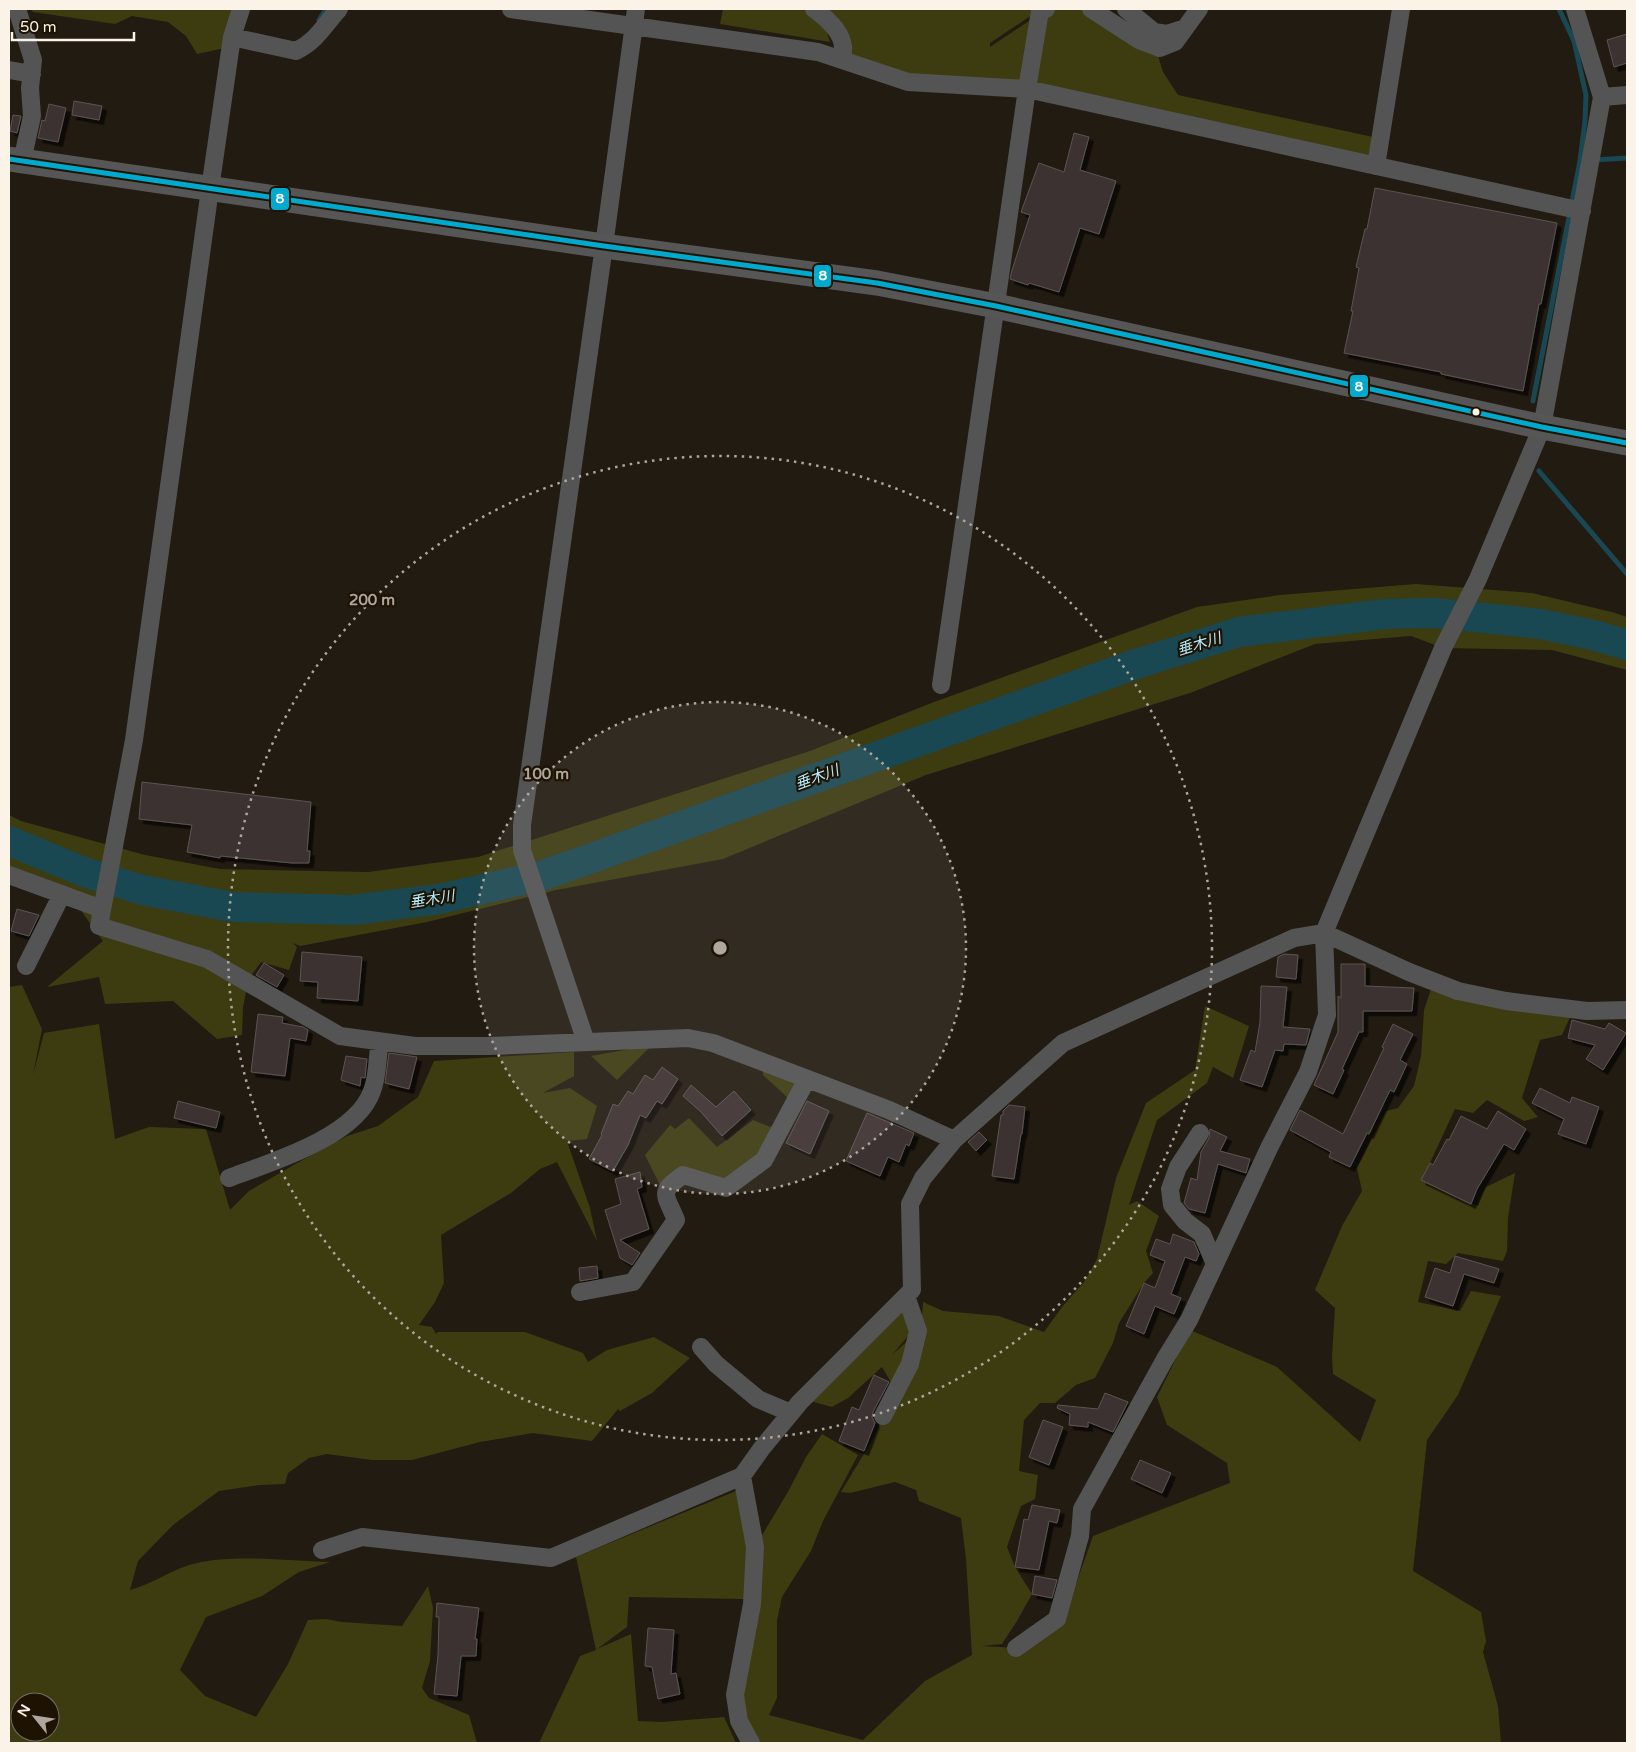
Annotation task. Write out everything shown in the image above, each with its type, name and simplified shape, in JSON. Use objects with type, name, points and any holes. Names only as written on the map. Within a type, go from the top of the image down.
[{"type":"main road","points":[[15,160],[604,246],[877,282],[996,306],[1542,427],[1627,443]]},
{"type":"street","points":[[15,160],[32,116],[30,88],[33,60],[17,9]]},
{"type":"street","points":[[241,9],[232,37],[134,740],[99,926],[207,959],[340,1036],[415,1046],[489,1046],[688,1038],[713,1043],[889,1110],[954,1140]]},
{"type":"street","points":[[232,37],[296,51],[318,36],[339,9]]},
{"type":"street","points":[[511,9],[635,18],[818,52],[908,82],[1026,89],[1582,211]]},
{"type":"street","points":[[814,9],[825,17],[840,36],[844,48],[841,59]]},
{"type":"street","points":[[941,685],[1026,89],[1040,11],[1046,9]]},
{"type":"street","points":[[1091,9],[1138,40],[1160,48],[1175,42],[1199,9]]},
{"type":"street","points":[[1126,9],[1154,32],[1167,34],[1185,28]]},
{"type":"street","points":[[1376,166],[1397,9]]},
{"type":"street","points":[[1016,1648],[1057,1619],[1080,1536],[1082,1509],[1165,1359],[1189,1320],[1270,1146],[1308,1072],[1327,1015],[1324,934],[1443,648],[1478,579],[1542,427],[1602,97],[1575,9]]},
{"type":"street","points":[[586,1042],[522,850],[522,825],[635,18]]},
{"type":"street","points":[[9,70],[32,74]]},
{"type":"street","points":[[1602,97],[1627,94]]},
{"type":"street","points":[[9,875],[102,909]]},
{"type":"street","points":[[26,966],[62,894]]},
{"type":"street","points":[[322,1550],[362,1537],[550,1558],[742,1476],[791,1412],[912,1290],[910,1204],[923,1178],[954,1140],[1063,1043],[1294,938],[1324,934],[1409,972],[1458,991],[1506,1001],[1587,1011],[1627,1010]]},
{"type":"street","points":[[229,1178],[304,1149],[347,1126],[366,1105],[373,1090],[380,1042]]},
{"type":"street","points":[[580,1292],[633,1282],[676,1220],[666,1193],[668,1186],[683,1175],[726,1188],[764,1160],[807,1079]]},
{"type":"street","points":[[1200,1133],[1178,1167],[1170,1189],[1172,1205],[1185,1222],[1202,1234],[1215,1264]]},
{"type":"street","points":[[883,1416],[910,1364],[918,1331],[906,1296]]},
{"type":"street","points":[[701,1347],[716,1364],[758,1399],[791,1412]]},
{"type":"street","points":[[742,1476],[755,1547],[752,1604],[735,1695],[739,1721],[751,1743]]},
{"type":"shaded area","points":[[31,9],[237,9],[225,48],[197,54],[186,36],[168,22],[132,16],[115,24],[33,12]]},
{"type":"shaded area","points":[[723,9],[803,9],[825,26],[830,42],[720,24]]},
{"type":"shaded area","points":[[814,9],[1041,9],[990,43],[990,47],[1029,21],[1040,11],[1047,9],[1085,9],[1155,46],[1163,72],[1178,95],[1373,137],[1368,159],[1017,88],[908,82],[845,56]]},
{"type":"shaded area","points":[[1416,584],[1532,593],[1627,617],[1627,670],[1552,650],[1443,648],[1411,636],[1315,644],[1190,693],[926,775],[723,859],[556,890],[427,922],[300,946],[293,943],[297,947],[289,970],[261,962],[248,980],[243,1008],[242,1035],[217,1039],[173,1001],[105,1004],[99,977],[47,987],[103,941],[74,901],[9,878],[9,815],[21,821],[145,855],[220,869],[368,872],[478,857],[810,751],[934,702],[1197,607],[1280,595]]},
{"type":"shaded area","points":[[22,985],[42,1029],[33,1075],[44,1033],[99,1024],[115,1139],[149,1127],[206,1129],[230,1210],[249,1191],[347,1136],[378,1126],[418,1097],[434,1061],[574,1052],[574,1076],[543,1093],[570,1088],[597,1106],[587,1139],[567,1141],[590,1208],[597,1241],[557,1162],[540,1169],[511,1193],[441,1235],[444,1283],[435,1302],[419,1325],[432,1327],[436,1334],[438,1332],[525,1332],[583,1353],[588,1362],[607,1350],[654,1337],[690,1358],[652,1393],[620,1411],[618,1409],[592,1441],[533,1433],[480,1442],[412,1460],[372,1460],[327,1454],[309,1458],[288,1473],[285,1484],[259,1485],[219,1491],[173,1525],[138,1561],[130,1590],[188,1565],[212,1560],[245,1558],[330,1562],[299,1572],[262,1596],[206,1617],[180,1670],[205,1696],[256,1717],[288,1664],[308,1620],[326,1619],[342,1622],[402,1626],[428,1586],[433,1608],[430,1661],[422,1688],[429,1698],[469,1715],[477,1743],[9,1743],[9,987]]},
{"type":"shaded area","points":[[1432,986],[1571,1015],[1562,1035],[1540,1040],[1522,1098],[1538,1117],[1524,1121],[1487,1100],[1473,1113],[1455,1109],[1422,1180],[1478,1206],[1486,1187],[1515,1173],[1508,1218],[1507,1251],[1503,1261],[1458,1253],[1446,1264],[1428,1261],[1418,1302],[1460,1311],[1471,1291],[1501,1296],[1458,1395],[1427,1440],[1413,1571],[1481,1612],[1486,1641],[1483,1652],[1498,1706],[1501,1743],[754,1743],[737,1705],[755,1547],[806,1457],[822,1434],[858,1455],[823,1521],[811,1551],[782,1597],[777,1620],[777,1698],[769,1715],[863,1740],[925,1681],[972,1655],[966,1559],[961,1518],[919,1501],[916,1490],[895,1482],[850,1493],[841,1492],[874,1437],[895,1389],[882,1367],[848,1398],[832,1407],[803,1399],[903,1309],[913,1330],[892,1355],[910,1338],[918,1326],[921,1319],[923,1302],[943,1311],[999,1316],[1044,1332],[1062,1307],[1084,1282],[1097,1259],[1116,1178],[1146,1103],[1195,1070],[1205,1006],[1249,1026],[1233,1078],[1213,1067],[1207,1083],[1157,1120],[1129,1205],[1137,1201],[1159,1216],[1146,1251],[1153,1273],[1144,1283],[1119,1323],[1113,1343],[1095,1378],[1076,1385],[1055,1403],[1040,1403],[1024,1420],[1019,1471],[1038,1475],[1035,1499],[1021,1506],[1007,1547],[1015,1567],[1032,1594],[1002,1644],[982,1646],[1016,1648],[1062,1623],[1093,1536],[1230,1483],[1227,1463],[1167,1425],[1157,1397],[1190,1330],[1277,1367],[1360,1442],[1376,1400],[1333,1374],[1332,1356],[1335,1308],[1315,1290],[1342,1226],[1362,1191],[1357,1168],[1386,1111],[1398,1108],[1414,1086],[1421,1056],[1424,1010]]},
{"type":"shaded area","points":[[647,1046],[648,1049],[617,1080],[591,1056]]},
{"type":"shaded area","points":[[763,1069],[800,1080],[788,1098],[763,1075]]},
{"type":"shaded area","points":[[689,1118],[717,1147],[753,1120],[773,1128],[755,1160],[726,1188],[684,1169],[660,1185],[645,1155],[670,1125],[675,1129]]},
{"type":"shaded area","points":[[736,1491],[751,1525],[745,1599],[629,1597],[627,1627],[597,1649],[631,1634],[638,1721],[662,1722],[724,1717],[736,1743],[539,1743],[580,1656],[596,1650],[576,1557]]},
{"type":"building","points":[[1627,34],[1627,63],[1614,67],[1607,40]]},
{"type":"building","points":[[74,101],[102,106],[99,120],[72,115]]},
{"type":"building","points":[[49,104],[66,108],[58,142],[38,138],[42,120],[45,121]]},
{"type":"building","points":[[13,115],[21,116],[17,133],[10,131]]},
{"type":"building","points":[[1074,133],[1089,137],[1080,170],[1116,181],[1099,234],[1080,228],[1059,292],[1010,279],[1030,215],[1021,212],[1039,163],[1064,172]]},
{"type":"building","points":[[1375,188],[1557,223],[1541,304],[1539,304],[1523,391],[1441,374],[1441,372],[1344,353],[1353,311],[1351,311],[1359,268],[1356,267],[1365,229],[1367,229]]},
{"type":"building","points":[[142,782],[311,802],[307,851],[310,851],[309,863],[220,856],[220,858],[187,852],[192,825],[139,819]]},
{"type":"building","points":[[17,909],[39,915],[29,936],[11,931]]},
{"type":"building","points":[[302,952],[362,957],[358,1001],[317,998],[318,982],[300,981]]},
{"type":"building","points":[[1284,954],[1298,955],[1296,979],[1276,977],[1278,957]]},
{"type":"building","points":[[264,963],[284,975],[277,987],[256,975]]},
{"type":"building","points":[[1341,964],[1365,964],[1365,986],[1414,988],[1412,1011],[1363,1011],[1363,1032],[1359,1032],[1333,1094],[1314,1085],[1338,1032],[1338,996],[1341,998]]},
{"type":"building","points":[[1261,986],[1287,987],[1283,1027],[1310,1029],[1306,1045],[1284,1044],[1283,1051],[1275,1050],[1262,1087],[1240,1080],[1251,1050],[1255,1052],[1260,1022]]},
{"type":"building","points":[[258,1014],[283,1017],[282,1023],[303,1027],[308,1030],[306,1041],[290,1038],[285,1076],[251,1072]]},
{"type":"building","points":[[1572,1020],[1605,1029],[1609,1023],[1626,1033],[1603,1070],[1586,1059],[1595,1045],[1568,1038]]},
{"type":"building","points":[[1393,1024],[1413,1034],[1400,1060],[1407,1064],[1394,1092],[1390,1090],[1369,1134],[1367,1133],[1350,1167],[1329,1157],[1331,1152],[1290,1130],[1300,1110],[1343,1134],[1384,1048],[1382,1047]]},
{"type":"building","points":[[389,1053],[417,1057],[409,1089],[385,1083]]},
{"type":"building","points":[[346,1056],[367,1059],[365,1078],[361,1077],[360,1086],[341,1080]]},
{"type":"building","points":[[662,1067],[678,1079],[662,1104],[657,1101],[646,1118],[640,1115],[628,1145],[613,1171],[589,1159],[602,1135],[613,1104],[618,1106],[628,1091],[633,1094],[645,1075],[653,1080]]},
{"type":"building","points":[[691,1085],[716,1107],[734,1091],[751,1110],[722,1136],[701,1112],[683,1096]]},
{"type":"building","points":[[1540,1088],[1570,1103],[1572,1097],[1599,1107],[1586,1144],[1558,1134],[1564,1119],[1532,1103]]},
{"type":"building","points":[[178,1101],[220,1112],[216,1128],[174,1118]]},
{"type":"building","points":[[807,1101],[829,1111],[810,1154],[786,1143]]},
{"type":"building","points":[[1009,1105],[1025,1107],[1014,1179],[992,1176],[1001,1115],[1003,1115],[1003,1111]]},
{"type":"building","points":[[1498,1111],[1526,1129],[1514,1150],[1504,1144],[1477,1189],[1471,1204],[1421,1180],[1430,1163],[1433,1165],[1447,1139],[1449,1140],[1461,1116],[1487,1129]]},
{"type":"building","points":[[867,1113],[914,1133],[909,1146],[906,1144],[899,1162],[888,1157],[880,1176],[846,1161]]},
{"type":"building","points":[[1210,1129],[1227,1137],[1220,1151],[1250,1159],[1246,1173],[1218,1164],[1205,1213],[1189,1209],[1184,1203],[1191,1178],[1197,1180],[1201,1152],[1209,1138]]},
{"type":"building","points":[[979,1132],[987,1140],[976,1151],[968,1142]]},
{"type":"building","points":[[640,1172],[642,1187],[637,1189],[649,1229],[620,1240],[640,1253],[632,1265],[620,1258],[605,1210],[621,1204],[615,1179]]},
{"type":"building","points":[[1173,1234],[1194,1242],[1199,1254],[1196,1261],[1185,1257],[1171,1294],[1181,1298],[1174,1314],[1155,1306],[1144,1334],[1126,1326],[1144,1283],[1155,1288],[1165,1261],[1150,1255],[1156,1239],[1170,1244]]},
{"type":"building","points":[[1455,1256],[1499,1269],[1494,1283],[1464,1274],[1453,1306],[1425,1297],[1435,1268],[1450,1273]]},
{"type":"building","points":[[597,1266],[598,1278],[580,1281],[579,1268]]},
{"type":"building","points":[[874,1375],[889,1382],[873,1412],[872,1417],[875,1423],[864,1451],[839,1441],[852,1407],[859,1410]]},
{"type":"building","points":[[1105,1393],[1128,1402],[1113,1432],[1088,1422],[1088,1427],[1069,1425],[1070,1414],[1057,1408],[1058,1405],[1098,1409]]},
{"type":"building","points":[[1043,1420],[1063,1427],[1049,1465],[1029,1457]]},
{"type":"building","points":[[1140,1460],[1171,1473],[1162,1493],[1131,1479]]},
{"type":"building","points":[[1032,1505],[1060,1510],[1057,1523],[1049,1521],[1039,1570],[1015,1567],[1024,1519],[1028,1520]]},
{"type":"building","points":[[1035,1576],[1057,1580],[1052,1598],[1032,1594]]},
{"type":"building","points":[[437,1603],[479,1608],[475,1639],[477,1639],[476,1656],[461,1656],[457,1696],[434,1694],[438,1655],[439,1617],[436,1617]]},
{"type":"building","points":[[648,1628],[674,1630],[671,1674],[676,1673],[680,1694],[658,1699],[652,1667],[645,1666]]},
{"type":"waterway","points":[[319,20],[326,9]]},
{"type":"waterway","points":[[1533,401],[1580,161],[1585,121],[1586,95],[1574,41],[1559,9]]},
{"type":"waterway","points":[[1593,160],[1627,158]]},
{"type":"waterway","points":[[1539,471],[1627,574]]},
{"type":"waterway","name":"垂木川","points":[[9,841],[84,872],[142,890],[233,907],[353,910],[440,899],[544,875],[1139,663],[1239,632],[1386,614],[1436,613],[1541,624],[1593,635],[1627,645]]},
{"type":"transit line","name":"8","points":[[9,159],[604,246],[877,283],[996,306],[1542,427],[1627,443]]}]
